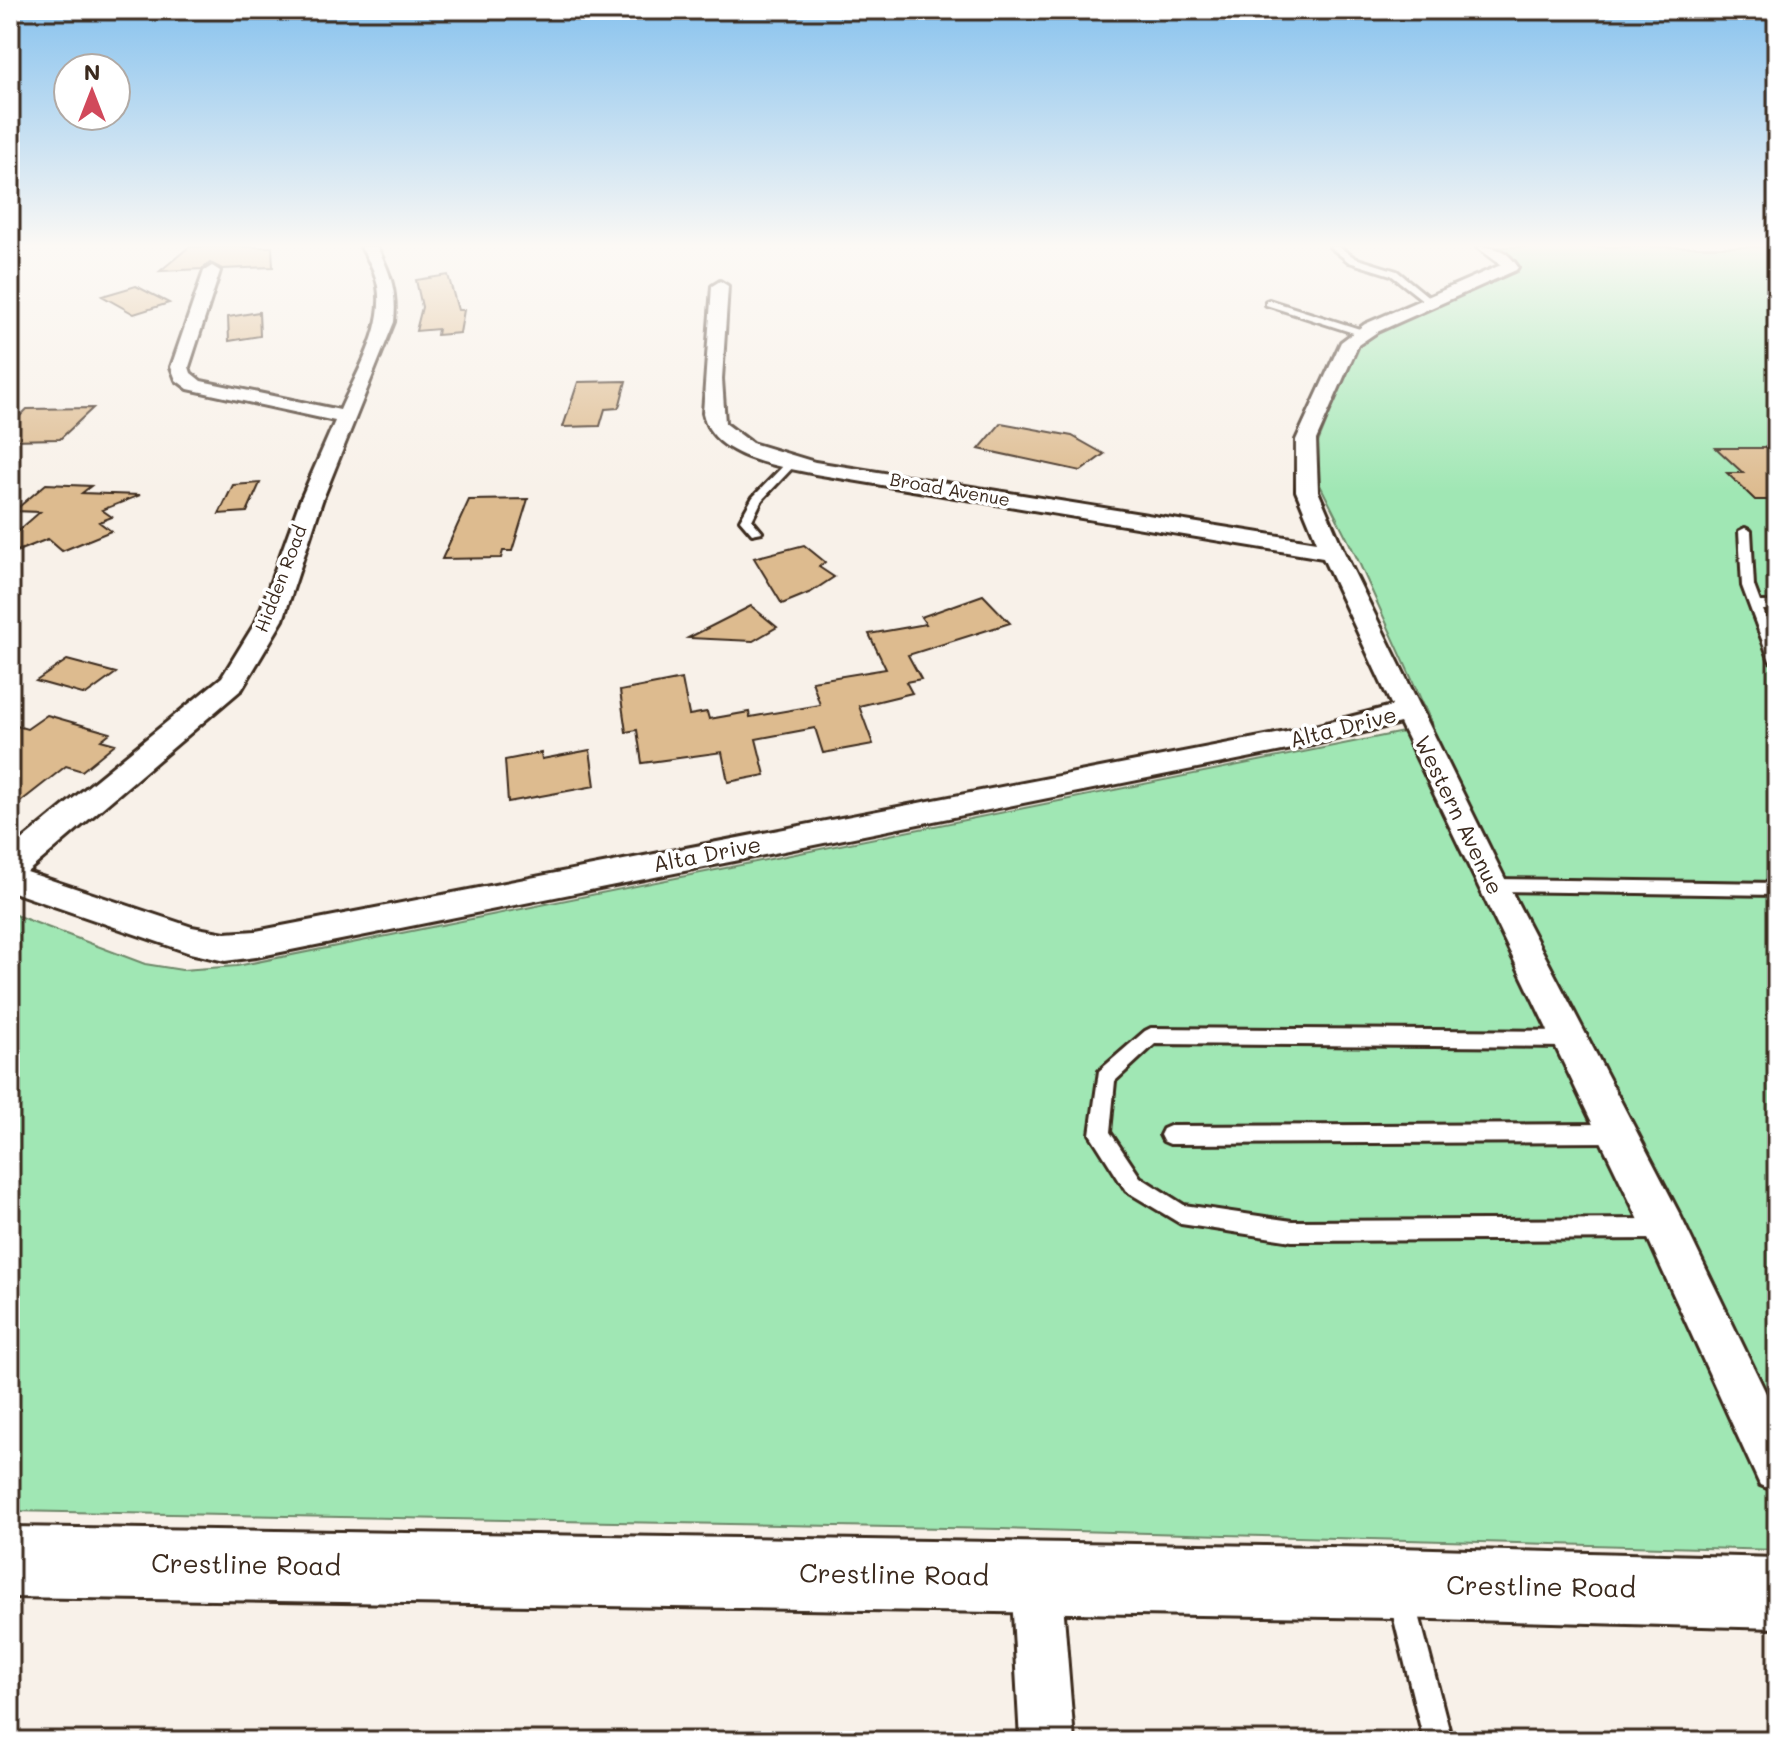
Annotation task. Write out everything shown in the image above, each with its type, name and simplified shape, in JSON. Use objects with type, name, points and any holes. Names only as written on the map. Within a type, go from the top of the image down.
[{"type":"street","points":[[193,329],[180,367],[183,376],[195,385],[347,418]]},
{"type":"street","name":"Hidden Road","points":[[10,868],[232,683],[270,620],[311,501],[376,349],[381,329]]},
{"type":"street","name":"Broad Avenue","points":[[719,329],[712,403],[715,424],[734,442],[792,463],[1332,552]]},
{"type":"street","points":[[1363,333],[1373,329]]},
{"type":"street","name":"Western Avenue","points":[[1363,333],[1350,342],[1306,440],[1307,491],[1332,552],[1492,885],[1665,1229],[1777,1468]]},
{"type":"street","name":"Alta Drive","points":[[10,879],[80,900],[190,940],[225,947],[256,944],[1307,737],[1410,711]]},
{"type":"street","name":"Crestline Road","points":[[10,1562],[1397,1583],[1777,1593]]},
{"type":"street","points":[[1036,1577],[1047,1741]]},
{"type":"lane","points":[[1350,329],[1363,333]]},
{"type":"lane","points":[[756,532],[746,520],[757,499],[792,463]]},
{"type":"lane","points":[[1745,531],[1748,586],[1777,661]]},
{"type":"lane","points":[[1755,606],[1777,606]]},
{"type":"lane","points":[[1492,885],[1777,889]]},
{"type":"lane","points":[[1571,1039],[1151,1036],[1106,1077],[1100,1134],[1133,1184],[1181,1214],[1292,1231],[1665,1229]]},
{"type":"lane","points":[[1170,1135],[1617,1133]]},
{"type":"lane","points":[[1397,1583],[1438,1741]]},
{"type":"green space","points":[[1385,329],[1777,329],[1777,1550],[1001,1529],[10,1511],[10,913],[145,964],[182,970],[237,966],[1433,726],[1357,558],[1319,483],[1318,443],[1356,348]]},
{"type":"building","points":[[228,329],[260,329],[260,336],[229,341]]},
{"type":"building","points":[[417,329],[461,329],[460,333],[437,335],[438,329]]},
{"type":"building","points":[[626,381],[618,408],[605,409],[600,426],[563,427],[578,382]]},
{"type":"building","points":[[93,408],[60,439],[10,440],[10,418],[18,418],[27,409]]},
{"type":"building","points":[[1001,423],[1072,436],[1104,454],[1081,471],[979,449]]},
{"type":"building","points":[[1716,448],[1777,448],[1777,505],[1772,500],[1755,500],[1727,473],[1743,473]]},
{"type":"building","points":[[260,483],[247,512],[219,514],[233,485]]},
{"type":"building","points":[[46,484],[91,486],[82,493],[140,495],[102,510],[112,517],[99,522],[111,531],[62,551],[48,539],[10,554],[10,538],[40,512],[14,511]]},
{"type":"building","points":[[528,499],[512,551],[503,551],[501,558],[442,559],[469,500]]},
{"type":"building","points":[[804,545],[825,562],[819,567],[834,577],[811,592],[782,604],[754,558]]},
{"type":"building","points":[[983,595],[1010,623],[908,655],[921,679],[906,682],[912,693],[859,706],[873,744],[823,753],[815,728],[756,739],[765,775],[728,782],[722,752],[642,763],[637,730],[626,732],[620,691],[682,679],[689,715],[707,712],[709,719],[749,712],[750,717],[820,705],[812,681],[886,669],[869,634],[926,624],[921,617]]},
{"type":"building","points":[[751,606],[777,627],[753,641],[688,638]]},
{"type":"building","points":[[67,660],[116,673],[86,695],[36,681]]},
{"type":"building","points":[[47,715],[110,733],[101,740],[115,744],[82,771],[66,766],[10,810],[10,724],[27,729]]},
{"type":"building","points":[[590,750],[595,786],[508,802],[505,760],[541,753],[542,759]]}]
